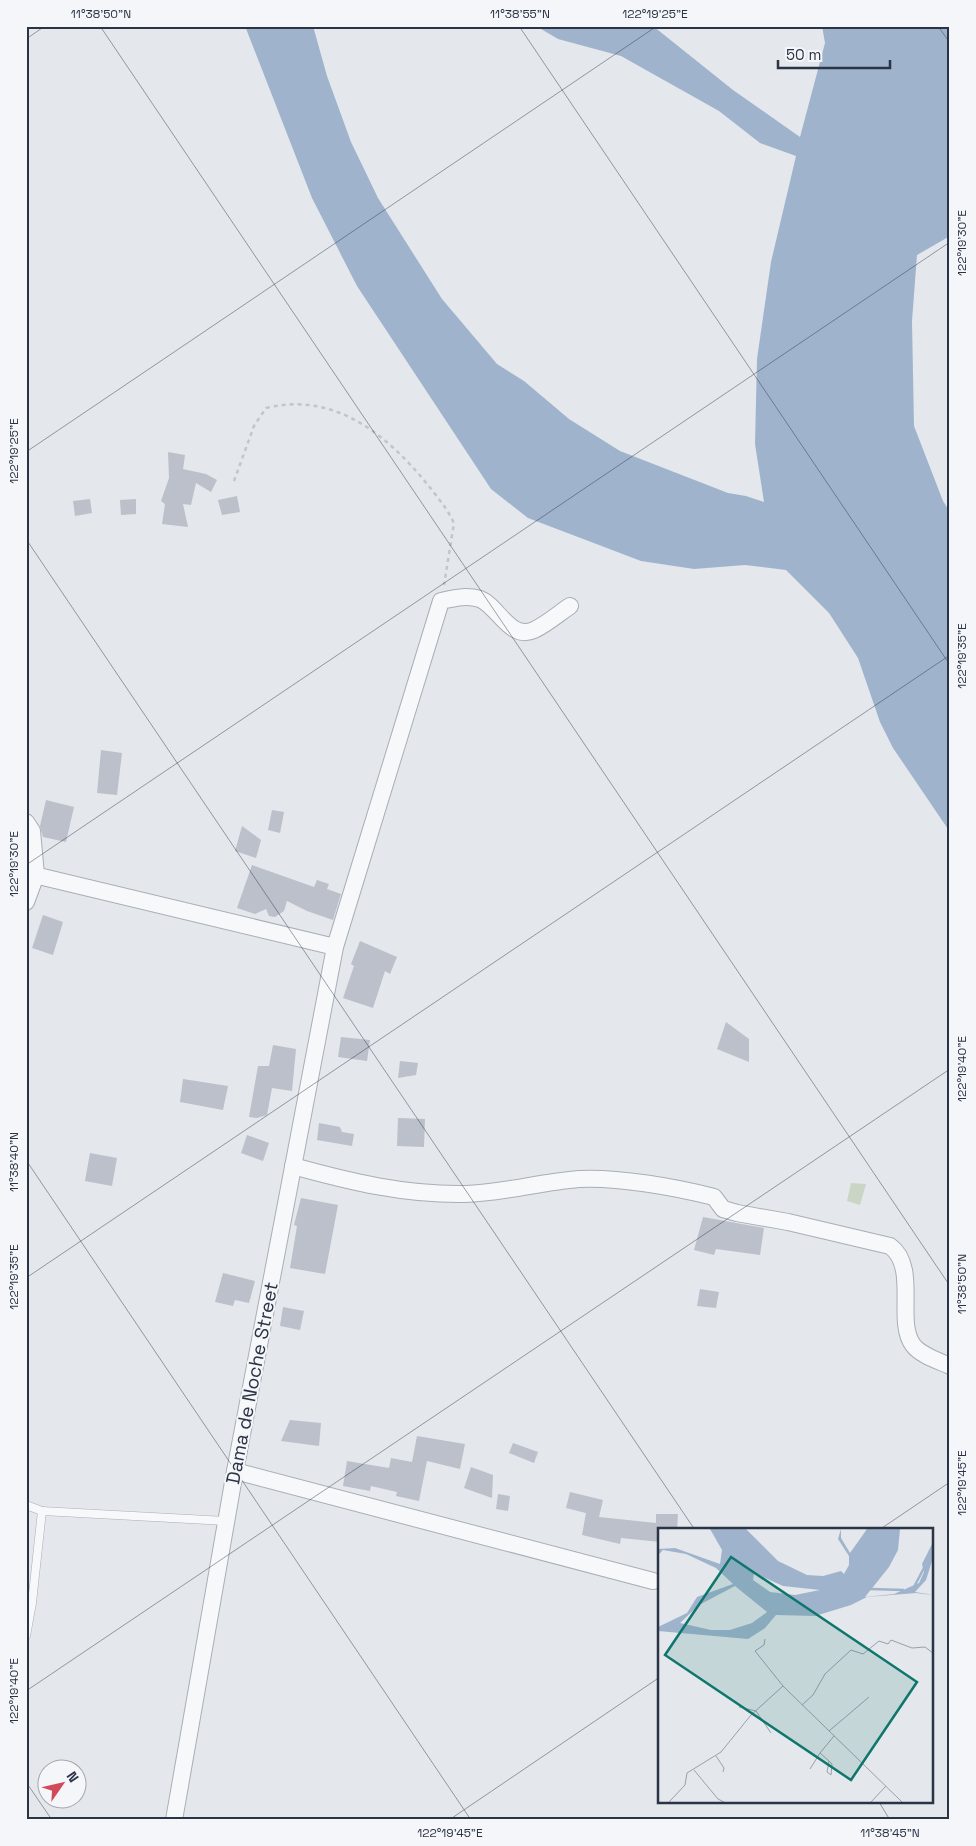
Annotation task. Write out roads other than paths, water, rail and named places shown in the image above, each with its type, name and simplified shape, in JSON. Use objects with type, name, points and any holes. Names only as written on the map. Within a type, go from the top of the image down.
[{"type":"street","name":"Dama de Noche Street","points":[[174,1820],[235,1471],[335,947],[441,601],[462,596],[480,600],[507,624],[522,632],[533,631],[570,606]]},
{"type":"street","points":[[26,822],[32,831],[31,874],[26,902]]},
{"type":"street","points":[[31,874],[335,947]]},
{"type":"street","points":[[294,1166],[344,1180],[405,1192],[474,1193],[576,1180],[607,1179],[709,1195],[714,1197],[723,1209],[737,1213],[788,1222],[890,1246],[901,1258],[908,1329],[912,1344],[926,1354],[950,1366]]},
{"type":"street","points":[[235,1471],[653,1581]]},
{"type":"lane","points":[[26,1505],[42,1511],[226,1521]]},
{"type":"lane","points":[[26,1636],[42,1511]]},
{"type":"water","points":[[245,26],[313,26],[327,76],[351,142],[378,198],[442,299],[497,364],[524,381],[569,419],[620,451],[728,493],[764,502],[755,444],[757,359],[771,262],[796,156],[760,143],[719,111],[621,56],[558,39],[536,26],[653,26],[733,90],[800,137],[825,43],[822,26],[950,26],[950,236],[917,255],[912,321],[914,426],[943,501],[950,512],[950,832],[893,748],[880,722],[858,658],[829,613],[786,570],[745,565],[694,569],[641,561],[528,518],[491,489],[357,286],[312,198]]}]
